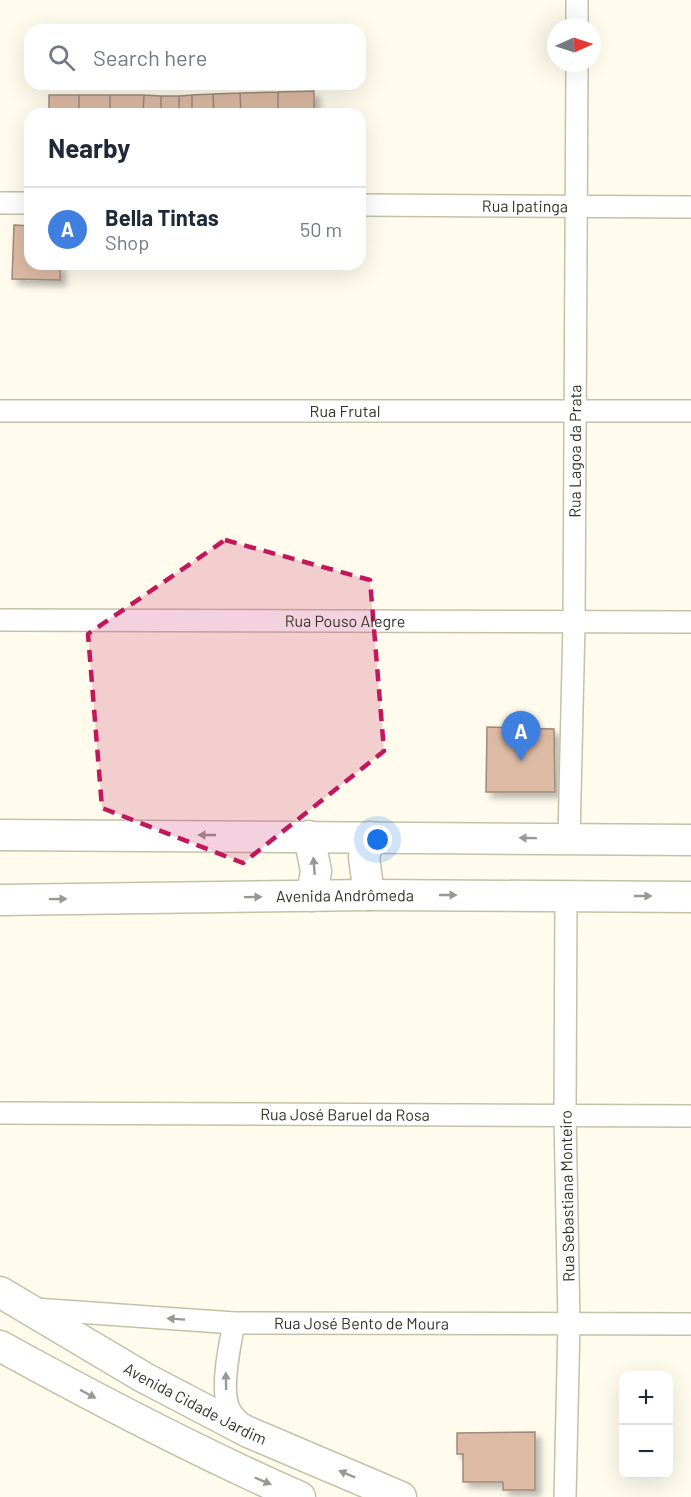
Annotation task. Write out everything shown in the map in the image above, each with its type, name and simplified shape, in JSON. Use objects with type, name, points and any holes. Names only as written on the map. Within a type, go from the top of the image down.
[{"type":"main road","points":[[0,835],[691,840]]},
{"type":"main road","points":[[309,836],[316,871],[312,896]]},
{"type":"main road","points":[[369,895],[364,857],[370,837]]},
{"type":"main road","name":"Avenida Andrômeda","points":[[0,900],[369,895],[691,897]]},
{"type":"main road","name":"Avenida Cidade Jardim","points":[[0,1292],[144,1377],[248,1432],[401,1497]]},
{"type":"main road","points":[[44,1371],[61,1367],[73,1357],[73,1343],[67,1330]]},
{"type":"main road","points":[[0,1346],[126,1414],[235,1469],[300,1497]]},
{"type":"main road","points":[[126,1414],[118,1400],[117,1391],[121,1383],[128,1378],[144,1377]]},
{"type":"street","points":[[577,0],[577,18]]},
{"type":"street","name":"Rua Lagoa da Prata","points":[[569,839],[574,623],[577,72]]},
{"type":"street","points":[[0,203],[24,203]]},
{"type":"street","name":"Rua Ipatinga","points":[[366,205],[691,207]]},
{"type":"street","name":"Rua Frutal","points":[[0,411],[691,411]]},
{"type":"street","name":"Rua Pouso Alegre","points":[[0,620],[691,622]]},
{"type":"street","name":"Rua Sebastiana Monteiro","points":[[565,1497],[569,1323],[565,1115],[566,896]]},
{"type":"street","name":"Rua José Baruel da Rosa","points":[[0,1113],[691,1116]]},
{"type":"street","name":"Rua José Bento de Moura","points":[[31,1309],[234,1323],[691,1324]]},
{"type":"street","points":[[234,1323],[226,1364],[228,1408],[248,1432]]},
{"type":"highlighted area","points":[[225,540],[370,580],[384,751],[243,863],[102,808],[88,634]]},
{"type":"building","points":[[314,91],[314,108],[278,108],[278,92]]},
{"type":"building","points":[[278,92],[278,108],[241,108],[240,93]]},
{"type":"building","points":[[240,93],[241,108],[214,108],[213,94]]},
{"type":"building","points":[[213,94],[214,108],[192,108],[192,95]]},
{"type":"building","points":[[49,95],[79,95],[79,108],[49,108]]},
{"type":"building","points":[[79,95],[110,95],[110,108],[79,108]]},
{"type":"building","points":[[110,95],[144,95],[143,108],[110,108]]},
{"type":"building","points":[[144,95],[161,96],[161,108],[143,108]]},
{"type":"building","points":[[192,95],[192,108],[179,108],[179,96]]},
{"type":"building","points":[[161,96],[179,96],[179,108],[161,108]]},
{"type":"building","points":[[14,225],[24,226],[24,270],[60,270],[60,280],[12,279]]},
{"type":"building","points":[[487,727],[554,729],[555,792],[486,792]]},
{"type":"building","points":[[535,1432],[535,1490],[503,1490],[503,1482],[463,1482],[463,1454],[457,1454],[457,1433]]},
{"type":"place","name":"Bella Tintas","points":[[521,761]]}]
